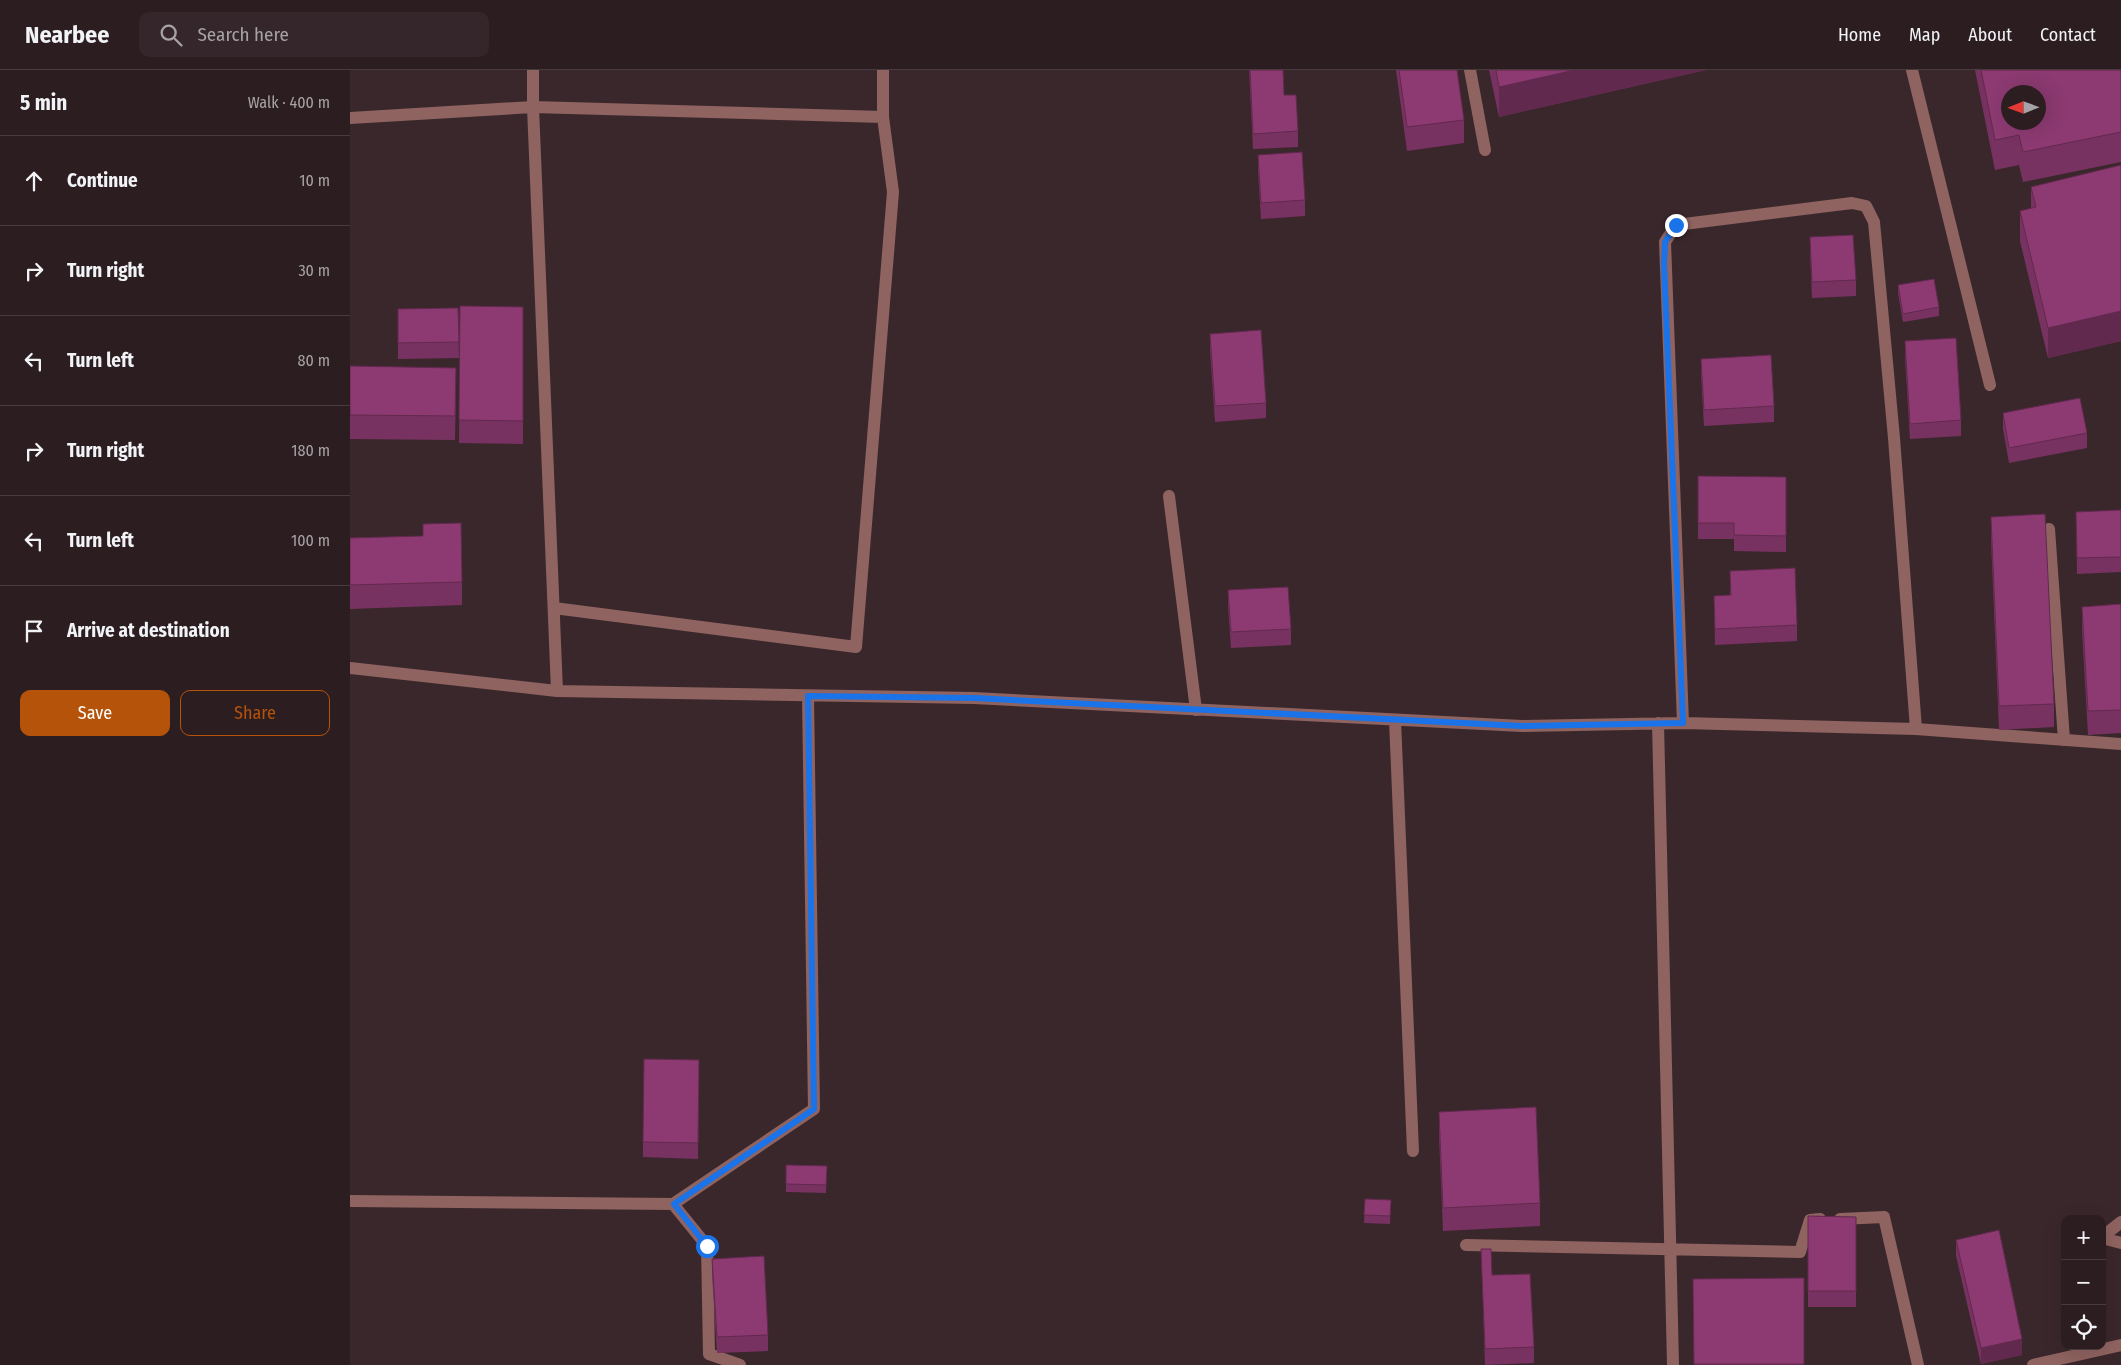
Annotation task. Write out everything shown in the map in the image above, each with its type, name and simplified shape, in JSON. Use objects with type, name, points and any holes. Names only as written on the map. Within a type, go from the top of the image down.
[{"type":"street","points":[[533,70],[557,691]]},
{"type":"street","points":[[554,608],[856,647],[893,192],[883,116],[882,70]]},
{"type":"street","points":[[1470,70],[1485,150]]},
{"type":"street","points":[[1912,70],[1990,385]]},
{"type":"street","points":[[350,118],[533,107],[883,116]]},
{"type":"street","points":[[1683,723],[1665,242],[1676,225],[1852,203],[1866,206],[1874,222],[1894,438],[1916,729]]},
{"type":"street","points":[[1169,496],[1196,710]]},
{"type":"street","points":[[2049,529],[2064,740]]},
{"type":"street","points":[[350,668],[557,691],[974,698],[1522,726],[1683,723],[1916,729],[2121,744]]},
{"type":"street","points":[[350,1201],[674,1204],[814,1109],[808,696]]},
{"type":"street","points":[[1395,720],[1413,1151]]},
{"type":"street","points":[[1658,723],[1673,1365]]},
{"type":"street","points":[[674,1204],[707,1246],[709,1354],[740,1365]]},
{"type":"street","points":[[1466,1245],[1800,1252],[1810,1220],[1884,1217],[1918,1365]]},
{"type":"street","points":[[2106,1234],[2121,1222]]},
{"type":"street","points":[[2106,1238],[2121,1243]]},
{"type":"street","points":[[2034,1365],[2121,1345]]},
{"type":"building","points":[[1250,70],[1283,70],[1284,95],[1296,95],[1298,131],[1253,134]]},
{"type":"building","points":[[1399,70],[1457,70],[1464,120],[1407,127]]},
{"type":"building","points":[[1496,70],[1575,70],[1499,87]]},
{"type":"building","points":[[1981,70],[2121,70],[2121,132],[2023,152],[2019,135],[1995,140]]},
{"type":"building","points":[[1302,152],[1305,200],[1261,203],[1258,155]]},
{"type":"building","points":[[2121,165],[2121,311],[2048,328],[2020,211],[2036,207],[2031,187]]},
{"type":"building","points":[[1853,235],[1856,280],[1812,282],[1810,237]]},
{"type":"building","points":[[1934,279],[1939,307],[1903,314],[1898,285]]},
{"type":"building","points":[[460,306],[523,307],[523,421],[459,420]]},
{"type":"building","points":[[458,308],[459,342],[398,343],[398,309]]},
{"type":"building","points":[[1261,330],[1266,403],[1215,406],[1210,334]]},
{"type":"building","points":[[1956,338],[1961,420],[1910,424],[1905,341]]},
{"type":"building","points":[[1771,355],[1774,406],[1704,410],[1701,359]]},
{"type":"building","points":[[350,366],[456,368],[455,416],[350,415]]},
{"type":"building","points":[[2080,398],[2087,433],[2009,448],[2003,413]]},
{"type":"building","points":[[1698,476],[1786,477],[1786,536],[1734,535],[1734,523],[1698,523]]},
{"type":"building","points":[[2121,510],[2121,557],[2077,558],[2076,512]]},
{"type":"building","points":[[2045,514],[2054,704],[1999,706],[1991,517]]},
{"type":"building","points":[[461,523],[462,582],[350,585],[350,538],[423,536],[423,524]]},
{"type":"building","points":[[1795,568],[1797,625],[1715,629],[1714,596],[1731,595],[1730,571]]},
{"type":"building","points":[[1288,587],[1291,629],[1231,632],[1228,590]]},
{"type":"building","points":[[2121,604],[2121,710],[2088,711],[2082,607]]},
{"type":"building","points":[[644,1059],[699,1060],[698,1143],[643,1142]]},
{"type":"building","points":[[1536,1107],[1540,1203],[1443,1208],[1439,1112]]},
{"type":"building","points":[[786,1165],[827,1166],[826,1185],[786,1184]]},
{"type":"building","points":[[1365,1199],[1391,1200],[1390,1216],[1364,1215]]},
{"type":"building","points":[[1808,1216],[1856,1217],[1856,1291],[1808,1291]]},
{"type":"building","points":[[1999,1230],[2022,1339],[1981,1348],[1956,1240]]},
{"type":"building","points":[[1481,1249],[1491,1249],[1492,1275],[1530,1274],[1534,1347],[1485,1349]]},
{"type":"building","points":[[764,1256],[768,1335],[717,1337],[712,1259]]},
{"type":"building","points":[[1804,1278],[1804,1364],[1694,1364],[1693,1279]]},
{"type":"route","points":[[707,1246],[674,1204],[814,1109],[808,696],[974,698],[1522,726],[1683,723],[1664,264],[1665,242],[1676,225]]}]
